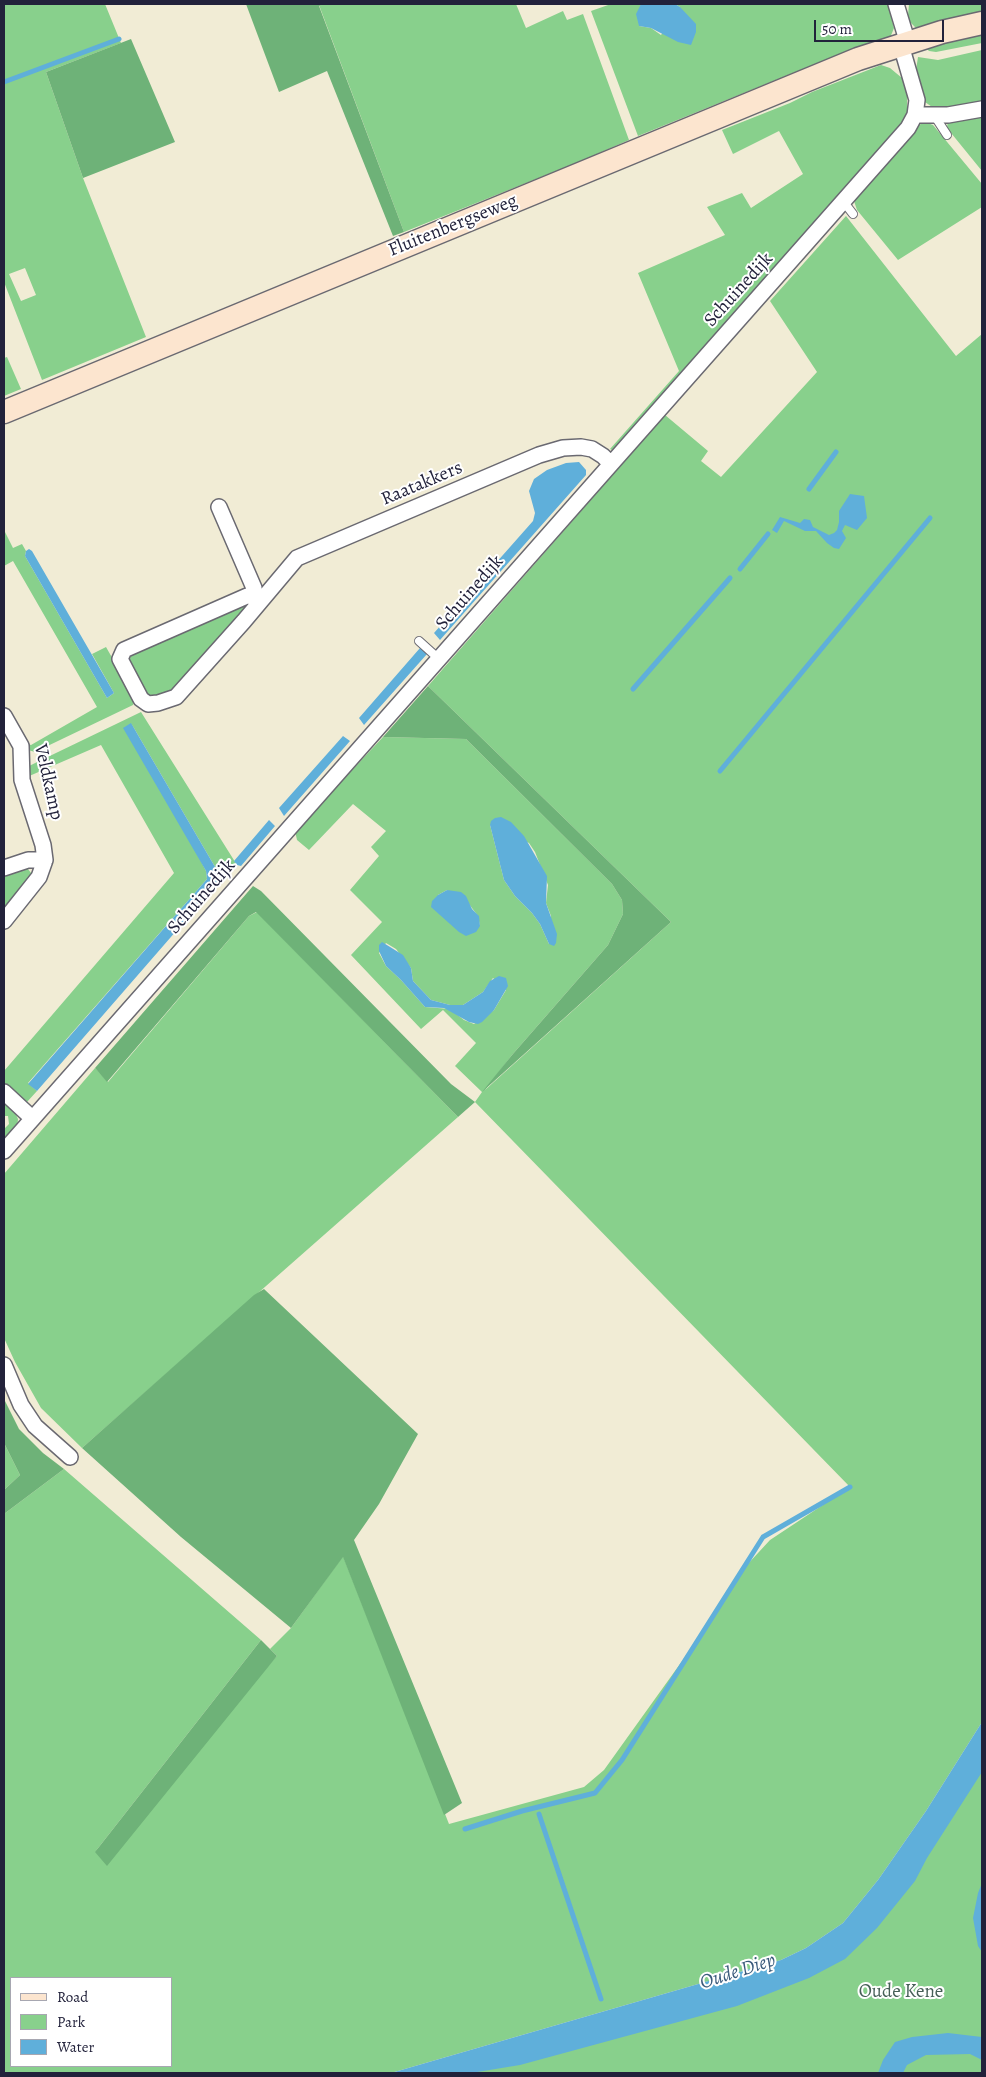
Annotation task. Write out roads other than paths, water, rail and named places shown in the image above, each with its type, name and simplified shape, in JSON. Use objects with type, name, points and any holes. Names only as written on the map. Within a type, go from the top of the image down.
[{"type":"street","points":[[896,4],[906,37],[903,52],[918,100],[915,115],[934,115],[982,109]]},
{"type":"street","name":"Fluitenbergseweg","points":[[4,412],[858,59],[904,44],[982,23]]},
{"type":"street","name":"Schuinedijk","points":[[4,1151],[908,128],[915,115]]},
{"type":"street","name":"Raatakkers","points":[[257,598],[247,596],[124,650],[120,659],[141,699],[148,704],[176,697],[257,598],[298,558],[540,455],[563,448],[581,447],[592,449],[604,456],[611,464]]},
{"type":"street","points":[[219,506],[257,598]]},
{"type":"street","name":"Veldkamp","points":[[4,716],[20,746],[22,780],[43,845],[45,860]]},
{"type":"street","points":[[4,868],[28,860],[45,860],[39,877],[4,921]]},
{"type":"street","points":[[4,1092],[32,1118]]},
{"type":"street","points":[[4,1365],[21,1406],[35,1426],[70,1457]]},
{"type":"lane","points":[[934,115],[947,135]]},
{"type":"lane","points":[[843,201],[853,214]]},
{"type":"lane","points":[[419,641],[439,659]]},
{"type":"water","points":[[641,4],[675,4],[680,7],[696,24],[696,32],[691,45],[678,42],[651,28],[639,26],[636,14]]},
{"type":"water","points":[[579,462],[586,470],[586,475],[440,640],[434,633],[533,521],[535,513],[529,491],[534,479],[547,470],[566,463]]},
{"type":"water","points":[[850,494],[864,496],[867,518],[857,530],[845,525],[842,531],[846,538],[839,549],[827,543],[816,531],[805,531],[784,521],[777,533],[772,530],[780,517],[800,523],[804,519],[810,520],[813,527],[829,535],[834,533],[839,522],[839,511]]},
{"type":"water","points":[[29,549],[32,551],[114,693],[107,698],[25,556],[26,551]]},
{"type":"water","points":[[420,648],[427,654],[364,725],[359,718]]},
{"type":"water","points":[[131,723],[218,872],[217,884],[37,1091],[28,1084],[207,879],[206,871],[123,728]]},
{"type":"water","points":[[343,736],[350,741],[284,816],[279,808]]},
{"type":"water","points":[[501,817],[511,822],[524,836],[547,876],[546,903],[557,934],[554,946],[549,944],[540,924],[515,896],[504,880],[490,825],[491,821],[495,818]]},
{"type":"water","points":[[269,820],[275,826],[241,866],[237,865],[234,861]]},
{"type":"water","points":[[447,890],[461,892],[466,896],[472,909],[479,916],[480,926],[476,932],[466,936],[431,907],[432,901]]},
{"type":"water","points":[[382,942],[403,955],[411,968],[413,981],[431,1000],[450,1005],[463,1005],[483,992],[490,981],[499,976],[506,978],[508,986],[494,1010],[478,1024],[469,1022],[444,1008],[425,1007],[386,966],[379,951],[379,945]]},
{"type":"water","points":[[982,1722],[982,1772],[927,1858],[915,1881],[877,1928],[845,1959],[809,1978],[737,2006],[520,2065],[471,2073],[391,2073],[781,1960],[806,1948],[843,1923],[878,1880],[926,1811]]},
{"type":"water","points":[[982,1883],[982,1952],[978,1946],[973,1918]]},
{"type":"water","points":[[948,2033],[982,2037],[982,2060],[970,2054],[926,2055],[907,2065],[903,2073],[878,2073],[883,2060],[895,2042],[912,2037]]},
{"type":"waterway","points":[[4,82],[119,39]]},
{"type":"waterway","points":[[809,489],[836,452]]},
{"type":"waterway","points":[[720,771],[930,518]]},
{"type":"waterway","points":[[740,569],[768,534]]},
{"type":"waterway","points":[[633,689],[730,578]]},
{"type":"waterway","points":[[465,1829],[522,1811],[595,1793],[622,1760],[763,1537],[850,1487]]},
{"type":"waterway","points":[[539,1814],[601,1999]]},
{"type":"water label","name":"Oude Diep","points":[[738,1972]]},
{"type":"park label","name":"Oude Kene","points":[[901,1992]]}]
